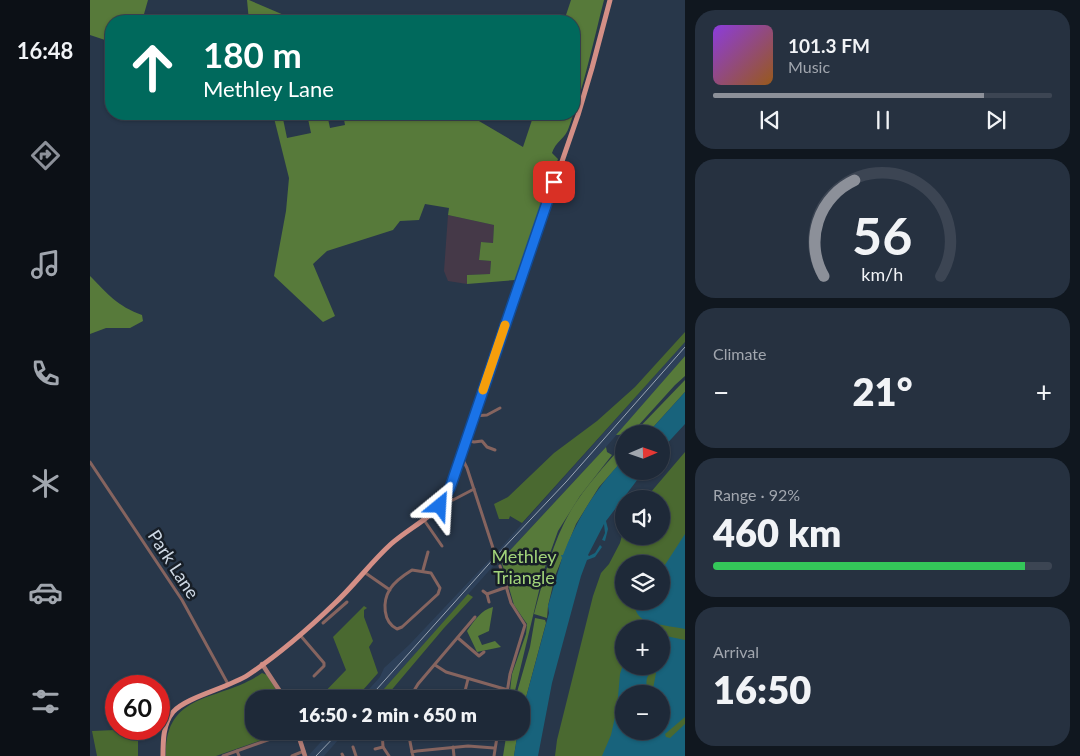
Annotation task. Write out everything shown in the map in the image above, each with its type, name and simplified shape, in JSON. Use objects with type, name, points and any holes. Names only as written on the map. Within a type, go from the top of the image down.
[{"type":"main road","points":[[580,108],[610,0]]},
{"type":"main road","points":[[163,756],[166,727],[175,711],[185,703],[229,686],[250,674],[329,609],[392,542],[440,506],[446,498],[576,120]]},
{"type":"street","points":[[474,416],[487,415],[500,408]]},
{"type":"street","points":[[466,440],[482,441],[487,447],[495,450]]},
{"type":"street","points":[[460,461],[464,462],[467,468],[494,551]]},
{"type":"street","name":"Park Lane","points":[[90,462],[182,600],[229,686]]},
{"type":"street","points":[[446,498],[453,500],[474,489]]},
{"type":"street","points":[[424,519],[442,546]]},
{"type":"street","points":[[423,570],[428,552]]},
{"type":"street","points":[[435,665],[446,672],[508,690],[510,674],[525,625],[511,603],[500,566]]},
{"type":"street","points":[[412,570],[423,570],[431,573],[440,588],[438,594],[402,627],[397,629],[390,626],[385,612],[390,590],[396,581],[412,570]]},
{"type":"street","points":[[364,572],[390,590]]},
{"type":"street","points":[[487,594],[507,587]]},
{"type":"street","points":[[483,591],[487,594],[489,602]]},
{"type":"street","points":[[324,624],[346,602]]},
{"type":"street","points":[[329,609],[334,614]]},
{"type":"street","points":[[413,690],[475,616]]},
{"type":"street","points":[[300,634],[324,663],[324,666],[314,676]]},
{"type":"street","points":[[458,638],[479,656],[484,652]]},
{"type":"street","points":[[262,664],[279,690]]},
{"type":"street","points":[[465,690],[468,679]]},
{"type":"street","points":[[223,756],[269,740]]},
{"type":"street","points":[[292,756],[305,754],[299,740]]},
{"type":"street","points":[[383,740],[383,747],[389,756]]},
{"type":"street","points":[[410,740],[412,754],[417,751],[479,745],[494,748]]},
{"type":"street","points":[[494,756],[496,740]]},
{"type":"street","points":[[353,747],[359,755]]},
{"type":"street","points":[[374,749],[383,747]]},
{"type":"street","points":[[453,747],[454,756]]},
{"type":"street","points":[[237,751],[239,756]]},
{"type":"shaded area","points":[[448,215],[494,225],[493,243],[481,242],[479,260],[491,261],[490,274],[467,275],[467,284],[448,281],[444,271]]},
{"type":"shaded area","points":[[685,342],[685,356],[625,425],[615,425],[615,437],[606,447],[501,560],[495,564],[383,690],[368,690],[380,677],[384,668],[409,645],[496,553]]},
{"type":"shaded area","points":[[685,392],[685,424],[670,440],[670,425],[655,425]]},
{"type":"shaded area","points":[[615,469],[615,480],[637,480],[630,490],[615,490],[615,509],[606,521],[608,529],[605,541],[602,540],[605,533],[604,524],[588,555],[595,553],[600,545],[602,547],[595,557],[587,560],[581,576],[552,683],[538,756],[514,756],[517,740],[530,740],[530,690],[528,690],[549,613],[548,606],[562,558],[561,555],[563,555],[575,528],[589,504]]},
{"type":"shaded area","points":[[685,534],[685,629],[670,626],[670,620],[645,620],[640,617],[636,610],[670,610],[670,557]]},
{"type":"shaded area","points":[[670,637],[685,640],[685,717],[670,730],[670,685],[654,685],[656,675],[670,675]]},
{"type":"shaded area","points":[[620,675],[649,675],[647,685],[619,685]]},
{"type":"shaded area","points":[[615,717],[615,740],[670,740],[685,724],[685,756],[602,756],[611,735]]},
{"type":"shaded area","points":[[323,740],[338,740],[324,756],[308,756]]},
{"type":"green space","points":[[90,0],[148,0],[144,15],[105,15],[105,40],[90,35]]},
{"type":"green space","points":[[247,0],[284,15],[248,15]]},
{"type":"green space","points":[[571,0],[604,0],[580,92],[580,15],[566,15]]},
{"type":"green space","points":[[274,120],[283,120],[287,138],[311,133],[308,120],[328,120],[330,128],[345,125],[344,120],[477,120],[523,147],[532,120],[572,120],[568,131],[552,153],[558,159],[515,280],[467,284],[467,275],[490,274],[491,261],[479,260],[481,242],[493,243],[494,225],[448,215],[449,208],[425,204],[419,220],[400,221],[393,230],[327,251],[313,264],[335,316],[323,322],[274,276],[286,211],[289,178]]},
{"type":"green space","points":[[90,276],[119,303],[142,315],[143,321],[130,328],[106,328],[90,334]]},
{"type":"green space","points":[[685,332],[685,342],[522,523],[510,516],[509,519],[499,519],[494,504],[508,497],[554,453],[597,421],[635,387]]},
{"type":"green space","points":[[685,356],[685,376],[639,425],[625,425]]},
{"type":"green space","points":[[685,380],[685,392],[655,425],[642,425]]},
{"type":"green space","name":"Methley Triangle","points":[[606,447],[607,452],[612,455],[580,496],[558,531],[544,570],[515,690],[510,690],[512,674],[526,634],[527,624],[514,605],[501,560]]},
{"type":"green space","points":[[685,452],[685,756],[555,756],[557,740],[593,596],[601,573],[609,564],[619,545],[670,545],[670,490],[653,490],[661,480],[670,480],[670,470]]},
{"type":"green space","points":[[615,454],[615,469],[599,487],[576,524],[555,576],[547,618],[534,614],[549,561],[564,522],[596,476]]},
{"type":"green space","points":[[468,594],[473,597],[392,690],[383,690]]},
{"type":"green space","points":[[364,606],[367,608],[364,610],[364,617],[373,641],[369,647],[378,673],[363,690],[327,690],[346,670],[333,637]]},
{"type":"green space","points":[[493,607],[489,631],[478,636],[482,645],[495,641],[501,647],[477,652],[467,631],[481,613]]},
{"type":"green space","points":[[535,618],[545,620],[546,623],[528,690],[518,690],[530,647]]},
{"type":"green space","points":[[262,673],[267,675],[276,690],[245,690],[245,740],[262,740],[216,756],[166,756],[168,740],[170,740],[170,730],[174,719],[185,708],[246,682]]},
{"type":"green space","points":[[105,730],[105,740],[138,740],[138,756],[97,756],[92,731]]},
{"type":"green space","points":[[506,740],[517,740],[514,756],[503,756]]},
{"type":"railway","points":[[376,690],[496,556],[566,482],[685,347]]},
{"type":"railway","points":[[316,756],[331,740]]},
{"type":"slow traffic","points":[[483,390],[505,325]]},
{"type":"route","points":[[440,506],[450,488],[554,182]]}]
